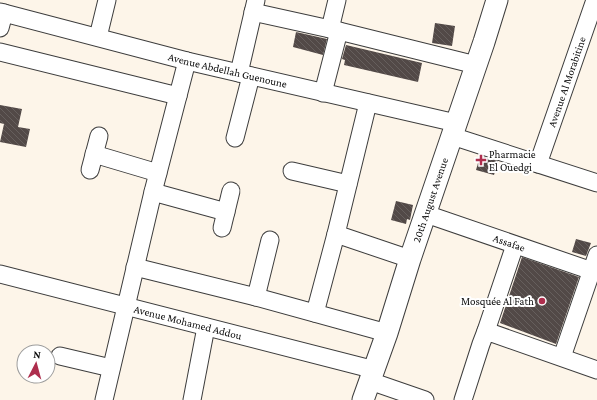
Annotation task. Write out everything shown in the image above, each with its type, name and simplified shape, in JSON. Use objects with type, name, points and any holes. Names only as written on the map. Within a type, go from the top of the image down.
[{"type":"street","points":[[98,37],[108,0]]},
{"type":"street","points":[[323,93],[334,30],[336,0]]},
{"type":"street","name":"20th August Avenue","points":[[369,384],[476,65],[495,0]]},
{"type":"street","name":"Avenue Al Morabitine","points":[[538,164],[595,0]]},
{"type":"street","points":[[235,138],[254,6],[334,30],[476,65]]},
{"type":"street","name":"Avenue Abdellah Guenoune","points":[[1,17],[98,37],[187,60],[368,103],[454,130],[538,164],[597,184]]},
{"type":"street","points":[[0,52],[178,96]]},
{"type":"street","points":[[104,400],[125,306],[187,60]]},
{"type":"street","points":[[315,313],[368,103]]},
{"type":"street","points":[[90,170],[99,136]]},
{"type":"street","points":[[94,154],[158,173]]},
{"type":"street","points":[[292,170],[348,184]]},
{"type":"street","points":[[153,192],[224,220],[231,191]]},
{"type":"street","name":"Assafae","points":[[426,214],[592,270]]},
{"type":"street","points":[[336,234],[410,259]]},
{"type":"street","points":[[256,297],[270,240]]},
{"type":"street","points":[[463,400],[480,344],[486,331],[515,245]]},
{"type":"street","points":[[562,358],[597,255]]},
{"type":"street","points":[[135,267],[256,297],[387,333]]},
{"type":"street","name":"Avenue Mohamed Addou","points":[[0,274],[206,327],[369,384],[425,400]]},
{"type":"street","points":[[192,400],[206,327]]},
{"type":"street","points":[[486,331],[597,370]]},
{"type":"street","points":[[60,356],[111,368]]},
{"type":"building","points":[[435,23],[455,26],[452,46],[432,43]]},
{"type":"building","points":[[296,32],[327,39],[323,55],[293,47]]},
{"type":"building","points":[[346,45],[422,63],[418,82],[344,65],[345,60],[342,59]]},
{"type":"building","points":[[0,105],[22,109],[18,127],[30,129],[26,147],[0,142],[4,124],[0,123]]},
{"type":"building","points":[[480,156],[498,161],[494,175],[476,170]]},
{"type":"building","points":[[396,201],[413,205],[410,220],[407,219],[406,224],[391,220]]},
{"type":"building","points":[[576,239],[591,243],[586,256],[572,252]]},
{"type":"building","name":"Mosquée Al Fath","points":[[522,257],[579,277],[556,344],[500,323]]},
{"type":"place","name":"Pharmacie El Ouedgi","points":[[481,160]]},
{"type":"place","name":"Mosquée Al Fath","points":[[542,301]]}]
